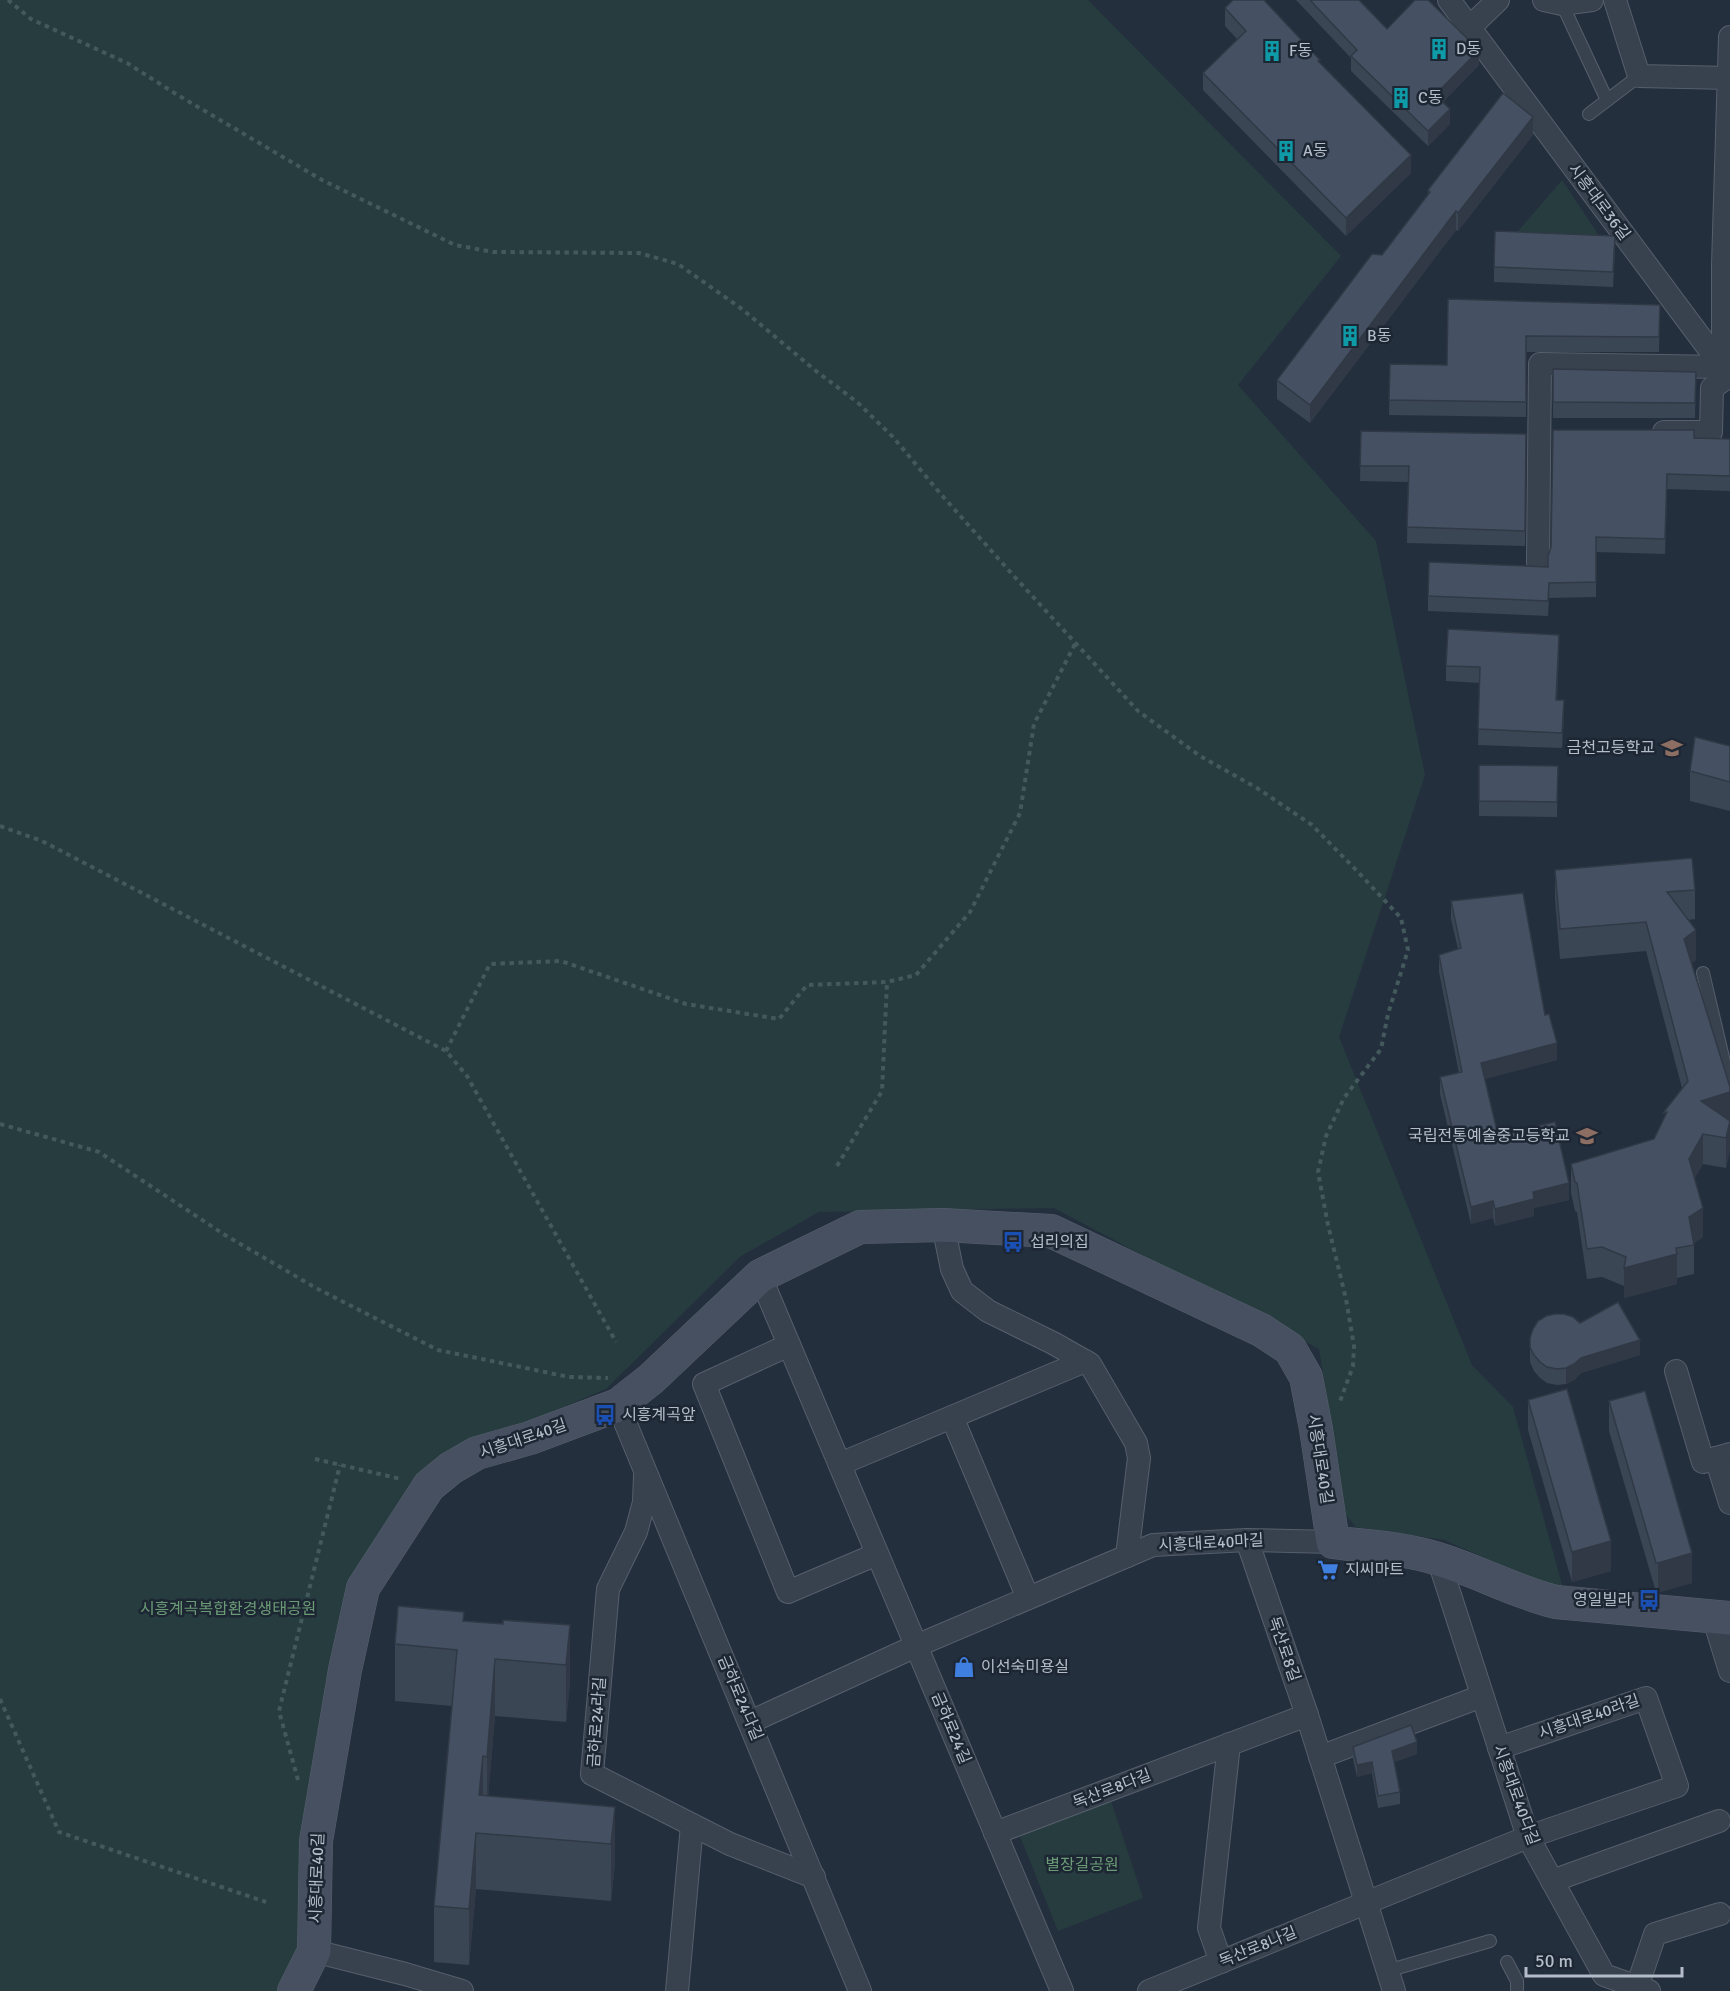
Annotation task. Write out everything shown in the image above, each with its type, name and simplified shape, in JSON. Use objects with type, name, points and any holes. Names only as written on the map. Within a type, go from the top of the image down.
[{"type":"street","name":"시흥대로36길","points":[[1449,0],[1727,373]]},
{"type":"street","points":[[1469,28],[1498,0]]},
{"type":"street","points":[[1553,2],[1592,0]]},
{"type":"street","points":[[1615,0],[1639,76],[1729,88]]},
{"type":"street","points":[[1642,432],[1711,432],[1712,388],[1727,373],[1726,265],[1730,37]]},
{"type":"street","points":[[1538,562],[1540,364],[1727,373]]},
{"type":"street","points":[[1540,431],[1562,431]]},
{"type":"street","points":[[943,1225],[952,1269],[962,1291],[988,1311],[1053,1342],[1090,1364],[1136,1443],[1139,1458],[1127,1556]]},
{"type":"street","name":"시흥대로40길","points":[[314,1951],[316,1841],[345,1670],[363,1588],[429,1486],[451,1468],[477,1453],[530,1438],[618,1405],[651,1379],[760,1276],[860,1227],[943,1225],[1051,1231],[1261,1330],[1290,1349],[1306,1377],[1333,1542]]},
{"type":"street","name":"금하로24길","points":[[760,1276],[1062,1991]]},
{"type":"street","points":[[789,1345],[704,1384],[788,1592],[877,1554]]},
{"type":"street","points":[[840,1464],[1085,1361]]},
{"type":"street","points":[[1676,1371],[1703,1461],[1723,1456],[1730,1503]]},
{"type":"street","name":"금하로24다길","points":[[618,1405],[860,1991]]},
{"type":"street","points":[[952,1417],[1028,1598]]},
{"type":"street","name":"금하로24라길","points":[[645,1469],[644,1502],[636,1532],[609,1588],[592,1774],[730,1844],[814,1877]]},
{"type":"street","name":"시흥대로40마길","points":[[750,1722],[916,1646],[1154,1545],[1247,1540],[1333,1542]]},
{"type":"street","name":"독산로8길","points":[[1247,1540],[1307,1715],[1391,1981]]},
{"type":"street","points":[[1333,1542],[1410,1552],[1437,1558],[1533,1596],[1556,1602],[1722,1617],[1730,1671]]},
{"type":"street","name":"시흥대로40다길","points":[[1437,1558],[1528,1837],[1604,1975],[1643,1989]]},
{"type":"street","points":[[1320,1757],[1482,1696]]},
{"type":"street","name":"시흥대로40라길","points":[[1499,1748],[1646,1698],[1677,1786],[1528,1837]]},
{"type":"street","name":"독산로8다길","points":[[995,1833],[1307,1715]]},
{"type":"street","points":[[1221,1962],[1209,1928],[1229,1744]]},
{"type":"street","points":[[1552,1881],[1719,1821]]},
{"type":"street","points":[[677,1991],[692,1825]]},
{"type":"street","points":[[1367,1903],[1528,1837]]},
{"type":"street","name":"독산로8나길","points":[[1149,1991],[1367,1903]]},
{"type":"street","points":[[1643,1989],[1655,1934],[1720,1914]]},
{"type":"street","points":[[294,1991],[314,1951],[462,1991]]},
{"type":"lane","points":[[1553,2],[1607,100]]},
{"type":"lane","points":[[1589,114],[1639,76]]},
{"type":"lane","points":[[1703,973],[1730,1087]]},
{"type":"lane","name":"독산로8길","points":[[1391,1981],[1490,1941]]},
{"type":"lane","points":[[1507,1962],[1517,1981],[1517,1991]]},
{"type":"path","points":[[8,0],[31,19],[127,63],[322,180],[455,245],[493,252],[639,253],[678,264],[742,309],[857,402],[893,437],[946,501],[1138,711],[1200,756],[1257,788],[1312,825],[1401,918],[1408,950],[1381,1049],[1344,1098],[1326,1136],[1318,1173],[1354,1346],[1353,1366],[1339,1407],[1316,1429]]},
{"type":"path","points":[[446,1051],[490,964],[561,961],[686,1004],[779,1018],[807,985],[887,982],[916,975],[970,912],[1020,813],[1034,724],[1076,642]]},
{"type":"path","points":[[0,826],[42,841],[446,1051],[467,1076],[616,1342]]},
{"type":"path","points":[[837,1167],[882,1091],[887,982]]},
{"type":"path","points":[[0,1124],[99,1152],[225,1234],[316,1288],[438,1350],[569,1377],[651,1379]]},
{"type":"path","points":[[315,1459],[429,1486]]},
{"type":"path","points":[[301,1791],[279,1711],[340,1465]]},
{"type":"path","points":[[0,1699],[59,1832],[266,1902]]},
{"type":"green space","name":"시흥계곡복합환경생태공원","points":[[0,0],[1088,0],[1341,256],[1238,385],[1376,541],[1425,775],[1339,1037],[1472,1365],[1513,1407],[1564,1592],[1444,1540],[1356,1527],[1346,1515],[1319,1349],[1054,1208],[819,1212],[741,1256],[606,1389],[465,1448],[350,1587],[297,1991],[0,1991]]},
{"type":"green space","points":[[1562,180],[1600,237],[1513,237]]},
{"type":"green space","name":"별장길공원","points":[[1111,1801],[1143,1898],[1058,1931],[1020,1836]]},
{"type":"building","points":[[1233,0],[1264,0],[1320,60],[1318,61],[1411,155],[1346,218],[1203,73],[1246,31],[1225,8]]},
{"type":"building","points":[[1310,0],[1359,0],[1387,29],[1415,0],[1428,0],[1479,50],[1435,95],[1450,109],[1428,131],[1351,56],[1357,50]]},
{"type":"building","points":[[1503,93],[1533,117],[1458,213],[1456,211],[1310,405],[1277,380],[1372,254],[1382,255],[1430,192],[1428,190]]},
{"type":"building","points":[[1495,231],[1615,236],[1613,272],[1494,267]]},
{"type":"building","points":[[1448,299],[1660,305],[1659,337],[1526,336],[1526,402],[1389,400],[1390,364],[1447,365]]},
{"type":"building","points":[[1553,369],[1696,372],[1695,403],[1553,402]]},
{"type":"building","points":[[1553,430],[1694,430],[1694,438],[1730,439],[1730,476],[1667,474],[1665,539],[1596,537],[1596,582],[1549,583],[1548,601],[1428,596],[1429,562],[1548,567],[1551,547]]},
{"type":"building","points":[[1361,431],[1526,434],[1525,531],[1407,527],[1409,466],[1360,466]]},
{"type":"building","points":[[1448,629],[1559,635],[1556,700],[1564,700],[1562,733],[1478,729],[1480,667],[1446,666]]},
{"type":"building","points":[[1695,737],[1730,746],[1730,782],[1690,771]]},
{"type":"building","points":[[1479,765],[1558,766],[1557,802],[1479,801]]},
{"type":"building","points":[[1692,858],[1695,890],[1667,892],[1696,930],[1684,939],[1730,1087],[1730,1092],[1701,1101],[1730,1121],[1726,1138],[1703,1134],[1689,1159],[1703,1208],[1689,1217],[1694,1245],[1676,1248],[1677,1254],[1624,1268],[1626,1257],[1602,1247],[1587,1249],[1577,1183],[1571,1164],[1654,1139],[1667,1112],[1663,1113],[1688,1081],[1646,922],[1560,929],[1555,870]]},
{"type":"building","points":[[1523,893],[1545,1015],[1549,1014],[1557,1043],[1481,1063],[1498,1135],[1555,1122],[1569,1183],[1533,1192],[1534,1199],[1495,1209],[1493,1201],[1471,1207],[1440,1077],[1462,1072],[1439,955],[1461,948],[1451,901]]},
{"type":"building","points":[[1618,1302],[1640,1340],[1581,1358],[1566,1368],[1547,1367],[1534,1355],[1530,1347],[1530,1338],[1538,1321],[1546,1316],[1564,1314],[1580,1323]]},
{"type":"building","points":[[1567,1389],[1611,1541],[1572,1552],[1528,1400]]},
{"type":"building","points":[[1645,1391],[1692,1553],[1658,1563],[1656,1563],[1609,1401]]},
{"type":"building","points":[[398,1606],[464,1612],[463,1621],[503,1624],[503,1620],[570,1625],[566,1665],[495,1659],[487,1757],[483,1756],[479,1795],[615,1807],[611,1844],[476,1833],[469,1909],[434,1906],[457,1650],[395,1644]]},
{"type":"building","points":[[1411,1725],[1417,1742],[1392,1751],[1400,1792],[1378,1796],[1372,1762],[1357,1765],[1353,1747]]},
{"type":"place","name":"D동","points":[[1439,49]]},
{"type":"place","name":"F동","points":[[1272,51]]},
{"type":"place","name":"C동","points":[[1401,98]]},
{"type":"place","name":"A동","points":[[1286,151]]},
{"type":"place","name":"B동","points":[[1350,336]]},
{"type":"place","name":"금천고등학교","points":[[1672,748]]},
{"type":"place","name":"국립전통예술중고등학교","points":[[1587,1136]]},
{"type":"place","name":"섭리의집","points":[[1013,1242]]},
{"type":"place","name":"시흥계곡앞","points":[[605,1415]]},
{"type":"place","name":"지씨마트","points":[[1328,1570]]},
{"type":"place","name":"영일빌라","points":[[1649,1600]]},
{"type":"place","name":"이선숙미용실","points":[[964,1667]]}]
